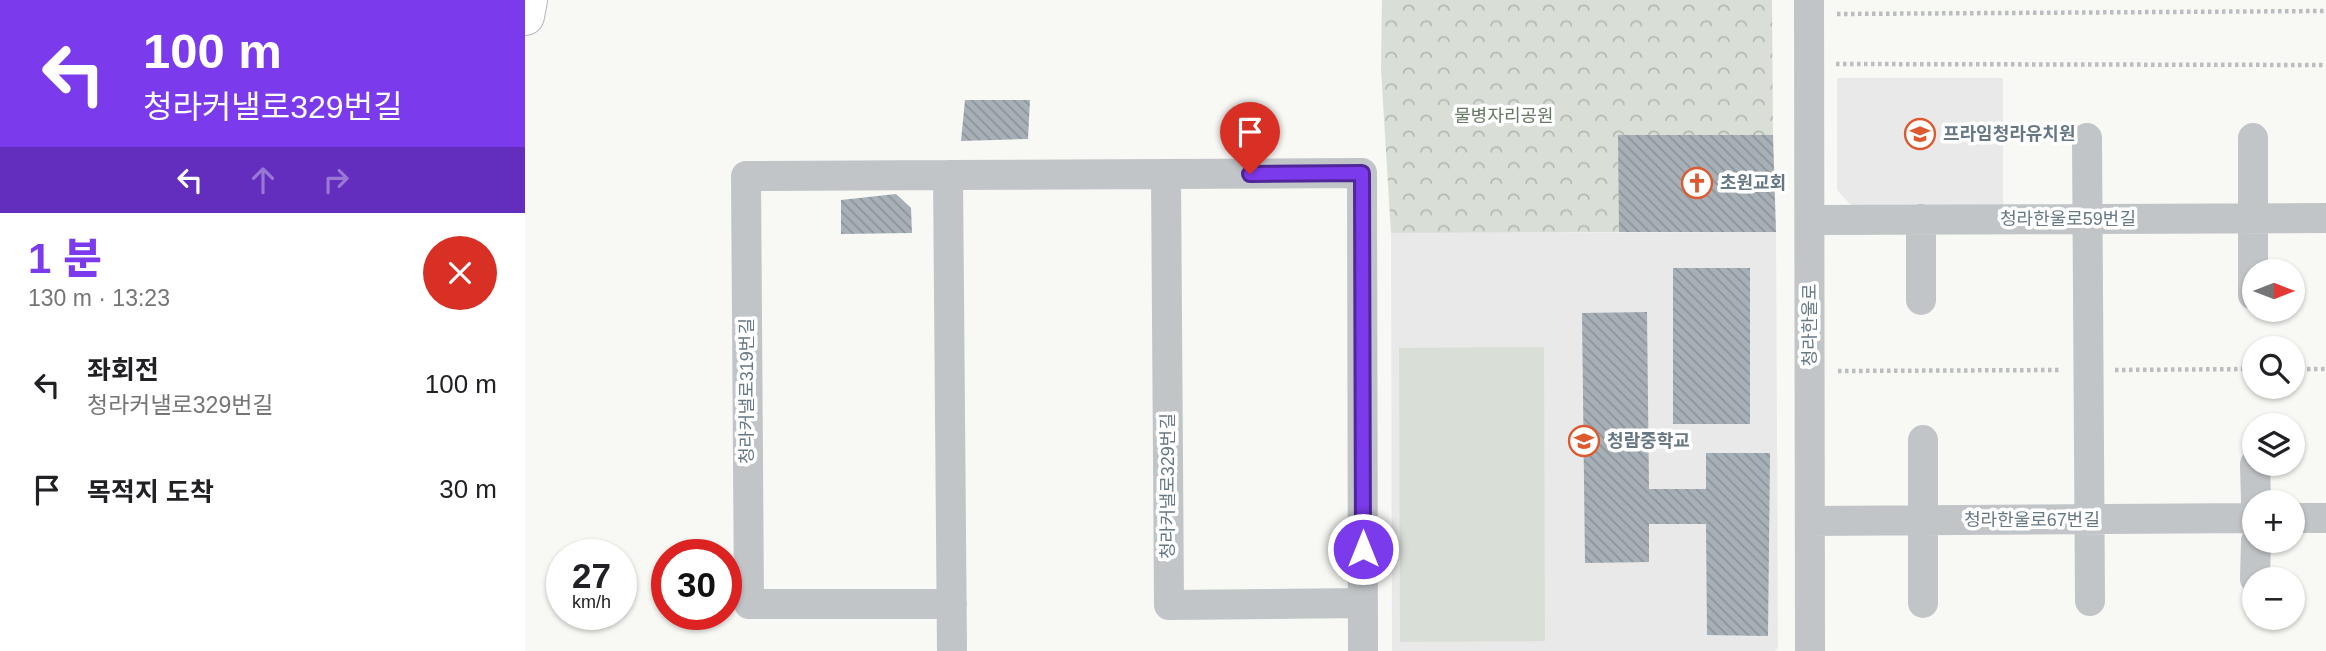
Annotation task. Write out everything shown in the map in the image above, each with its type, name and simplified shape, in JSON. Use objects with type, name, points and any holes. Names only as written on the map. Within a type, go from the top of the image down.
[{"type":"main road","points":[[525,16],[528,0]]},
{"type":"street","name":"청라한울로","points":[[1809,0],[1810,651]]},
{"type":"street","points":[[2087,138],[2090,601]]},
{"type":"street","points":[[2253,138],[2253,259]]},
{"type":"street","points":[[1166,174],[1362,173],[1363,651]]},
{"type":"street","name":"청라커낼로319번길","points":[[952,604],[749,604],[746,176],[1166,174]]},
{"type":"street","name":"청라커낼로329번길","points":[[1166,174],[1169,605],[1363,603]]},
{"type":"street","points":[[948,175],[952,651]]},
{"type":"street","name":"청라한울로59번길","points":[[1810,220],[2326,218]]},
{"type":"street","points":[[1921,219],[1921,300]]},
{"type":"street","points":[[1923,439],[1923,603]]},
{"type":"street","name":"청라한울로67번길","points":[[1810,521],[2242,518]]},
{"type":"street","points":[[2305,518],[2326,518]]},
{"type":"path","points":[[1836,14],[2326,11]]},
{"type":"path","points":[[1836,64],[2326,65]]},
{"type":"path","points":[[1838,371],[2242,369]]},
{"type":"path","points":[[2305,369],[2326,369]]},
{"type":"shaded area","name":"프라임청라유치원","points":[[1837,78],[2003,78],[2003,206],[1852,206],[1837,190]]},
{"type":"shaded area","name":"청람중학교","points":[[1776,232],[1778,648],[1775,651],[1392,651],[1391,233]]},
{"type":"green space","name":"물병자리공원","points":[[1382,0],[1772,0],[1773,135],[1619,135],[1619,232],[1391,233],[1381,69]]},
{"type":"green space","points":[[1544,347],[1545,641],[1400,642],[1399,348]]},
{"type":"building","points":[[965,100],[1030,100],[1028,139],[961,141]]},
{"type":"building","name":"초원교회","points":[[1618,135],[1773,135],[1776,232],[1619,232]]},
{"type":"building","points":[[896,194],[911,208],[912,233],[841,234],[841,200]]},
{"type":"building","points":[[1673,268],[1750,268],[1750,424],[1673,424]]},
{"type":"building","points":[[1647,312],[1649,489],[1706,489],[1706,453],[1770,453],[1768,636],[1707,635],[1706,524],[1649,524],[1649,562],[1585,563],[1582,313]]},
{"type":"place","name":"프라임청라유치원","points":[[1920,134]]},
{"type":"place","name":"초원교회","points":[[1697,183]]},
{"type":"place","name":"청람중학교","points":[[1584,441]]},
{"type":"route","points":[[1250,174],[1362,173],[1363,549]]}]
